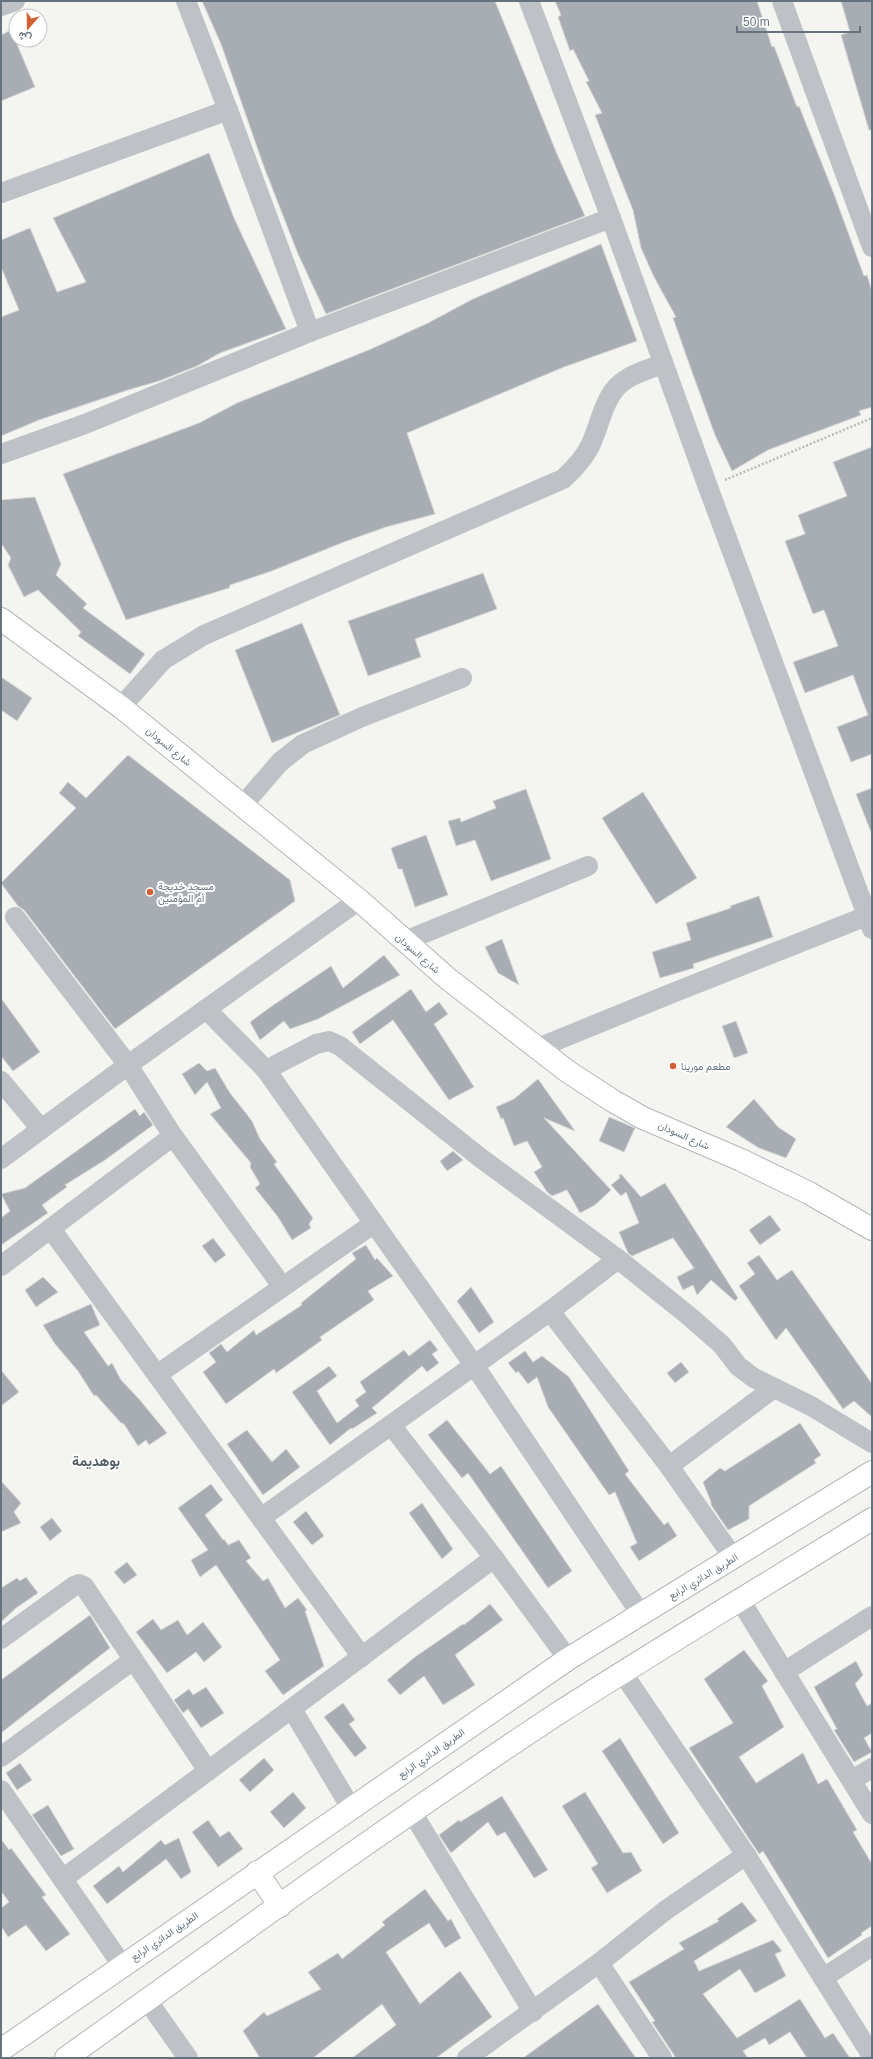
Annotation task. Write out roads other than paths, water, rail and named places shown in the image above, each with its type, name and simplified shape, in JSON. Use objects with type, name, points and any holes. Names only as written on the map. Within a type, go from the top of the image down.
[{"type":"main road","name":"شارع السودان","points":[[1,619],[121,707],[359,900],[447,978],[566,1071],[625,1108],[809,1193],[872,1229]]},
{"type":"main road","name":"الطريق الدائري الرابع","points":[[1,2050],[122,1965],[568,1659],[872,1472]]},
{"type":"main road","points":[[66,2058],[412,1812],[622,1672],[872,1519]]},
{"type":"main road","points":[[257,1872],[280,1906]]},
{"type":"street","points":[[1,6],[14,1]]},
{"type":"street","points":[[186,1],[310,332]]},
{"type":"street","points":[[529,1],[611,218],[708,487],[870,920],[670,994],[538,1048]]},
{"type":"street","points":[[782,1],[871,242]]},
{"type":"street","points":[[1,193],[228,110]]},
{"type":"street","points":[[1,454],[85,424],[310,332],[611,218]]},
{"type":"street","points":[[121,707],[163,660],[204,635],[562,480],[577,466],[590,446],[611,396],[620,384],[633,376],[663,364]]},
{"type":"street","points":[[243,805],[280,762],[303,744],[362,717],[462,678]]},
{"type":"street","points":[[405,941],[588,866]]},
{"type":"street","points":[[1,1159],[128,1065],[359,900]]},
{"type":"street","points":[[15,917],[128,1065],[173,1136],[282,1286]]},
{"type":"street","points":[[206,1009],[266,1070],[373,1224],[474,1365],[640,1614]]},
{"type":"street","points":[[266,1070],[316,1044],[329,1041],[340,1046],[478,1156],[618,1259],[716,1340],[738,1366],[754,1378],[811,1406],[872,1443]]},
{"type":"street","points":[[1,1081],[41,1129]]},
{"type":"street","points":[[1,1266],[173,1136]]},
{"type":"street","points":[[158,1374],[282,1286],[373,1224]]},
{"type":"street","points":[[51,1229],[158,1374],[362,1657]]},
{"type":"street","points":[[261,1518],[550,1310],[618,1259]]},
{"type":"street","points":[[550,1310],[669,1466],[734,1557]]},
{"type":"street","points":[[669,1466],[774,1388]]},
{"type":"street","points":[[391,1425],[494,1558],[568,1659]]},
{"type":"street","points":[[64,1878],[494,1558]]},
{"type":"street","points":[[1,1639],[79,1584],[84,1586],[208,1771]]},
{"type":"street","points":[[740,1600],[872,1814]]},
{"type":"street","points":[[784,1672],[872,1616]]},
{"type":"street","points":[[1,1757],[133,1660]]},
{"type":"street","points":[[622,1672],[746,1855],[872,2056]]},
{"type":"street","points":[[292,1709],[351,1808]]},
{"type":"street","points":[[852,1780],[872,1768]]},
{"type":"street","points":[[1,1790],[64,1878],[122,1965]]},
{"type":"street","points":[[412,1812],[533,2012]]},
{"type":"street","points":[[467,2058],[600,1963],[666,1910],[746,1855]]},
{"type":"street","points":[[823,1978],[872,1946]]},
{"type":"street","points":[[600,1963],[662,2058]]},
{"type":"street","points":[[147,2000],[188,2058]]},
{"type":"place","name":"مسجد خديجة أم المؤمنين","points":[[150,892]]},
{"type":"place","name":"مطعم مورينا","points":[[673,1066]]},
{"type":"district","name":"بوهديمة","points":[[96,1461]]}]
